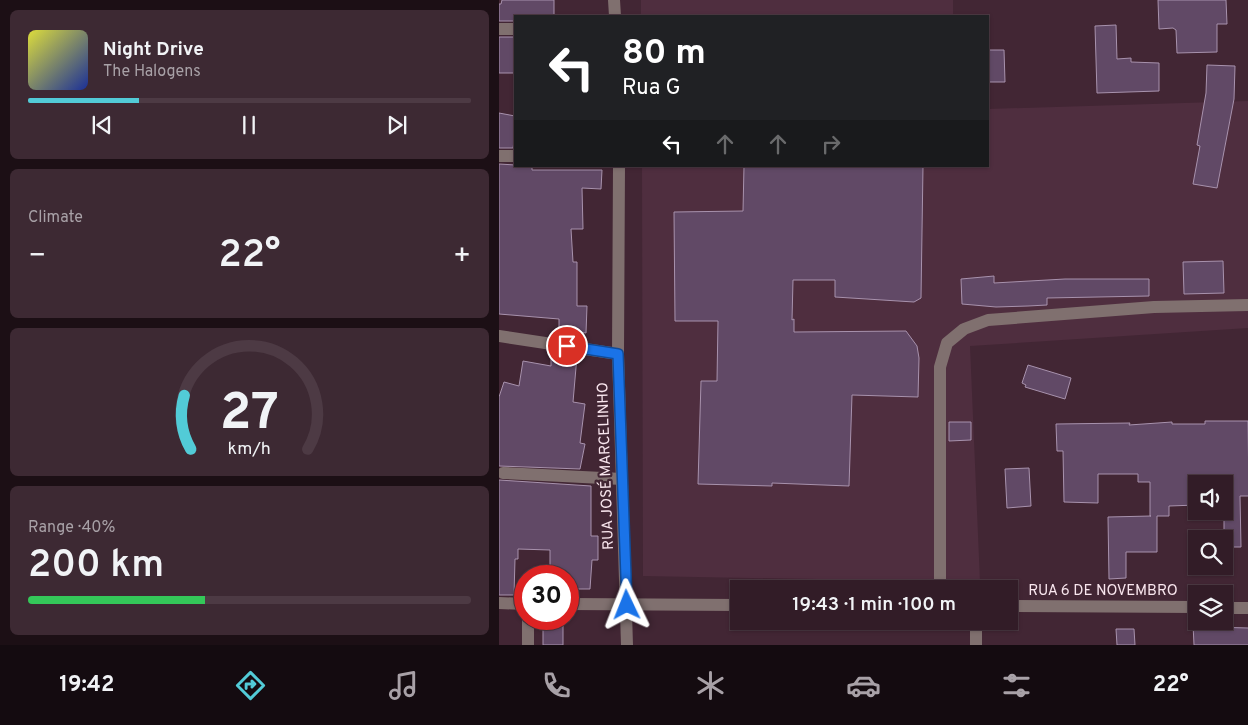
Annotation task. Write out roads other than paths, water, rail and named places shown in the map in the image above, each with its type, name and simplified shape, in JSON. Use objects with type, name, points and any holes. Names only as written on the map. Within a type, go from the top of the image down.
[{"type":"street","points":[[614,0],[615,15]]},
{"type":"street","points":[[499,29],[514,29]]},
{"type":"street","points":[[499,156],[514,156]]},
{"type":"street","name":"RUA JOSÉ MARCELINHO","points":[[619,167],[618,354],[627,645]]},
{"type":"street","points":[[940,580],[940,367],[947,342],[964,329],[988,320],[1154,307],[1248,305]]},
{"type":"street","points":[[499,336],[618,354]]},
{"type":"street","points":[[503,473],[622,479]]},
{"type":"street","points":[[499,603],[514,604]]},
{"type":"street","points":[[579,604],[730,605]]},
{"type":"street","name":"RUA 6 DE NOVEMBRO","points":[[1018,606],[1188,607]]},
{"type":"street","points":[[1233,608],[1248,608]]},
{"type":"street","points":[[528,645],[529,630]]},
{"type":"street","points":[[976,630],[976,645]]}]
